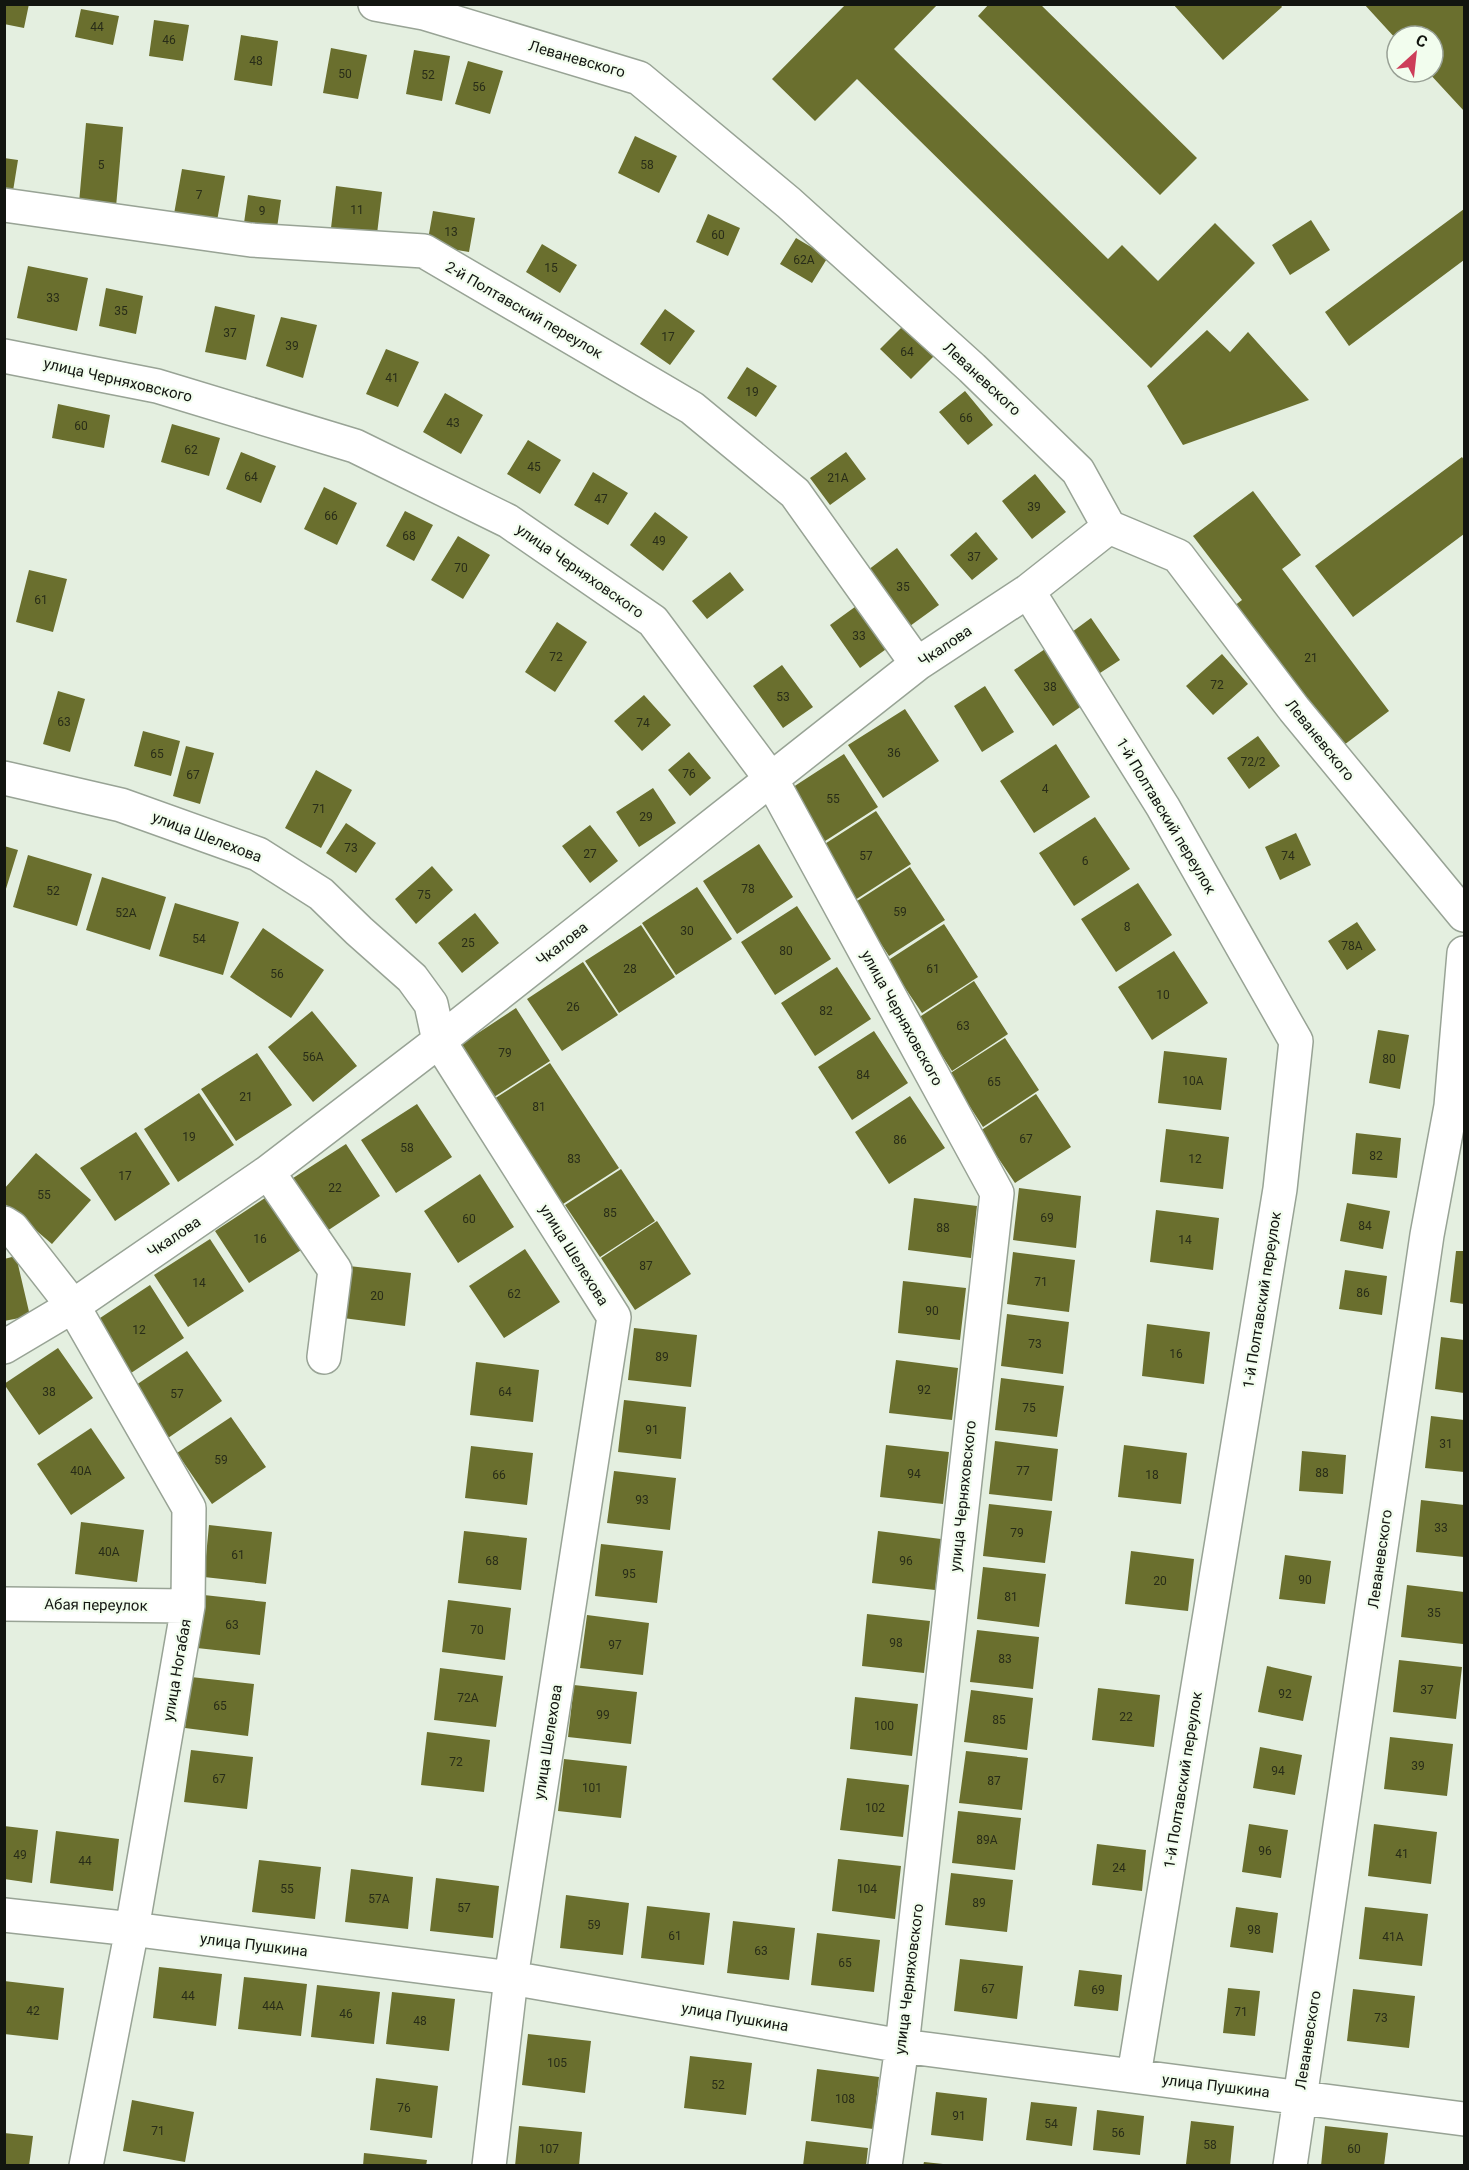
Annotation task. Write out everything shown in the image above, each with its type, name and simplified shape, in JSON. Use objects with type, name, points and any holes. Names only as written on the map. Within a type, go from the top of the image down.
[{"type":"street","name":"Леваневского","points":[[375,4],[424,14],[639,78],[789,203],[980,376],[1078,471],[1109,527],[1178,556],[1294,709],[1464,915]]},
{"type":"street","name":"2-й Полтавский переулок","points":[[4,206],[252,240],[424,251],[692,408],[795,493],[917,664]]},
{"type":"street","name":"улица Черняховского","points":[[4,356],[156,386],[355,446],[508,521],[653,621],[771,779],[997,1192],[902,2046],[885,2166]]},
{"type":"street","name":"Чкалова","points":[[4,1347],[73,1306],[268,1172],[439,1041],[917,664],[1028,591],[1109,527]]},
{"type":"street","name":"1-й Полтавский переулок","points":[[1028,591],[1163,807],[1296,1041],[1280,1189],[1134,2075]]},
{"type":"street","name":"улица Шелехова","points":[[4,778],[121,805],[258,854],[321,894],[412,978],[431,1004],[439,1041],[614,1317],[512,1978],[489,2166]]},
{"type":"street","name":"Леваневского","points":[[1290,2166],[1426,1247],[1458,1107],[1464,953]]},
{"type":"street","points":[[268,1172],[335,1270],[324,1357]]},
{"type":"street","name":"улица Ногабая","points":[[4,1223],[12,1228],[73,1306],[189,1508],[188,1606],[132,1929],[86,2166]]},
{"type":"street","name":"Абая переулок","points":[[4,1604],[188,1606]]},
{"type":"street","name":"улица Пушкина","points":[[4,1916],[132,1929],[512,1978],[902,2046],[1464,2119]]},
{"type":"building","points":[[4,4],[29,4],[24,28],[4,24]]},
{"type":"building","points":[[846,4],[938,4],[894,49],[1108,259],[1122,245],[1158,281],[1215,223],[1255,263],[1151,368],[857,79],[815,121],[772,79]]},
{"type":"building","points":[[989,4],[1040,4],[1197,158],[1160,195],[978,16]]},
{"type":"building","points":[[1173,4],[1280,4],[1282,7],[1223,60]]},
{"type":"building","points":[[1364,4],[1464,4],[1464,111],[1439,84],[1445,84],[1445,24],[1385,24],[1385,27]]},
{"type":"building","points":[[81,9],[119,16],[113,45],[75,37]]},
{"type":"building","points":[[154,20],[189,25],[183,61],[149,56]]},
{"type":"building","points":[[241,35],[278,41],[272,86],[234,80]]},
{"type":"building","points":[[331,48],[367,55],[358,99],[323,93]]},
{"type":"building","points":[[414,50],[450,56],[442,101],[406,94]]},
{"type":"building","points":[[468,61],[503,71],[490,114],[455,104]]},
{"type":"building","points":[[86,123],[123,127],[116,207],[79,203]]},
{"type":"building","points":[[635,136],[677,156],[659,193],[618,173]]},
{"type":"building","points":[[4,158],[18,160],[13,191],[4,189]]},
{"type":"building","points":[[182,169],[225,176],[217,221],[174,214]]},
{"type":"building","points":[[336,186],[382,192],[377,234],[331,228]]},
{"type":"building","points":[[248,195],[281,200],[277,228],[244,223]]},
{"type":"building","points":[[1464,209],[1464,260],[1349,346],[1325,312]]},
{"type":"building","points":[[433,211],[475,218],[469,252],[427,245]]},
{"type":"building","points":[[708,214],[740,228],[728,256],[696,242]]},
{"type":"building","points":[[1311,220],[1330,250],[1290,275],[1272,245]]},
{"type":"building","points":[[796,238],[828,257],[812,283],[780,264]]},
{"type":"building","points":[[542,244],[577,265],[560,293],[526,272]]},
{"type":"building","points":[[28,266],[88,278],[77,331],[17,318]]},
{"type":"building","points":[[106,288],[143,296],[136,334],[99,326]]},
{"type":"building","points":[[215,306],[255,315],[246,360],[205,352]]},
{"type":"building","points":[[665,309],[695,331],[670,365],[640,344]]},
{"type":"building","points":[[281,317],[317,325],[303,378],[266,366]]},
{"type":"building","points":[[904,325],[935,355],[911,379],[880,349]]},
{"type":"building","points":[[1207,330],[1230,352],[1248,332],[1309,400],[1183,445],[1147,386]]},
{"type":"building","points":[[386,349],[419,362],[398,407],[366,394]]},
{"type":"building","points":[[747,367],[777,386],[756,417],[727,398]]},
{"type":"building","points":[[965,391],[993,425],[968,445],[939,412]]},
{"type":"building","points":[[445,393],[483,415],[461,454],[423,432]]},
{"type":"building","points":[[58,404],[110,415],[104,448],[52,438]]},
{"type":"building","points":[[172,424],[220,438],[209,476],[161,462]]},
{"type":"building","points":[[528,440],[561,460],[540,494],[507,474]]},
{"type":"building","points":[[241,452],[276,466],[261,503],[226,489]]},
{"type":"building","points":[[846,452],[866,479],[830,505],[810,478]]},
{"type":"building","points":[[1462,457],[1464,460],[1464,534],[1353,617],[1315,566]]},
{"type":"building","points":[[593,472],[628,493],[608,525],[574,505]]},
{"type":"building","points":[[1035,474],[1066,512],[1032,539],[1002,501]]},
{"type":"building","points":[[324,487],[357,503],[337,545],[304,529]]},
{"type":"building","points":[[1253,491],[1301,555],[1282,569],[1389,711],[1340,748],[1234,606],[1242,600],[1193,536]]},
{"type":"building","points":[[405,511],[433,525],[414,561],[386,546]]},
{"type":"building","points":[[655,512],[688,537],[663,571],[630,545]]},
{"type":"building","points":[[976,532],[998,559],[972,580],[950,555]]},
{"type":"building","points":[[458,536],[490,555],[463,599],[431,580]]},
{"type":"building","points":[[897,548],[939,605],[910,626],[868,570]]},
{"type":"building","points":[[29,570],[67,579],[53,632],[16,622]]},
{"type":"building","points":[[730,572],[744,590],[707,619],[692,601]]},
{"type":"building","points":[[859,604],[889,647],[860,668],[830,625]]},
{"type":"building","points":[[1091,618],[1120,660],[1100,673],[1072,632]]},
{"type":"building","points":[[557,622],[587,642],[555,692],[525,672]]},
{"type":"building","points":[[1048,647],[1086,703],[1053,726],[1014,670]]},
{"type":"building","points":[[1222,654],[1248,684],[1213,715],[1186,686]]},
{"type":"building","points":[[782,665],[813,707],[783,728],[753,686]]},
{"type":"building","points":[[985,686],[1014,732],[982,752],[954,706]]},
{"type":"building","points":[[58,691],[85,699],[70,752],[43,744]]},
{"type":"building","points":[[644,695],[671,725],[642,751],[614,721]]},
{"type":"building","points":[[905,709],[939,761],[883,798],[848,745]]},
{"type":"building","points":[[143,731],[180,741],[171,776],[134,766]]},
{"type":"building","points":[[1258,736],[1280,766],[1249,789],[1227,758]]},
{"type":"building","points":[[1056,744],[1090,797],[1034,833],[1000,781]]},
{"type":"building","points":[[186,746],[214,753],[200,804],[173,796]]},
{"type":"building","points":[[689,752],[711,778],[690,796],[668,770]]},
{"type":"building","points":[[844,754],[878,807],[822,843],[787,791]]},
{"type":"building","points":[[316,770],[352,790],[321,848],[285,828]]},
{"type":"building","points":[[653,788],[676,823],[639,847],[616,812]]},
{"type":"building","points":[[876,811],[911,864],[855,900],[820,847]]},
{"type":"building","points":[[1095,817],[1130,869],[1074,906],[1039,853]]},
{"type":"building","points":[[346,823],[376,843],[356,873],[326,853]]},
{"type":"building","points":[[590,825],[618,861],[590,883],[562,846]]},
{"type":"building","points":[[1296,833],[1311,865],[1280,880],[1265,847]]},
{"type":"building","points":[[759,844],[793,897],[737,934],[703,881]]},
{"type":"building","points":[[4,846],[18,850],[5,892],[4,892]]},
{"type":"building","points":[[28,855],[92,874],[77,926],[13,907]]},
{"type":"building","points":[[432,866],[453,890],[416,924],[395,899]]},
{"type":"building","points":[[910,867],[945,920],[889,956],[854,903]]},
{"type":"building","points":[[102,877],[166,897],[150,950],[86,930]]},
{"type":"building","points":[[1138,883],[1172,935],[1116,972],[1081,919]]},
{"type":"building","points":[[697,887],[732,939],[676,975],[642,923]]},
{"type":"building","points":[[175,903],[239,922],[223,975],[159,956]]},
{"type":"building","points":[[797,906],[831,959],[775,995],[741,942]]},
{"type":"building","points":[[475,913],[499,943],[462,973],[438,943]]},
{"type":"building","points":[[1357,922],[1376,950],[1347,970],[1328,941]]},
{"type":"building","points":[[944,924],[978,977],[922,1013],[887,961]]},
{"type":"building","points":[[641,925],[675,977],[619,1013],[585,961]]},
{"type":"building","points":[[263,928],[324,970],[291,1018],[230,977]]},
{"type":"building","points":[[1174,951],[1208,1003],[1152,1040],[1118,987]]},
{"type":"building","points":[[583,962],[618,1015],[562,1051],[527,999]]},
{"type":"building","points":[[837,967],[871,1019],[815,1056],[781,1003]]},
{"type":"building","points":[[974,981],[1008,1034],[952,1071],[918,1018]]},
{"type":"building","points":[[516,1008],[550,1061],[494,1097],[460,1045]]},
{"type":"building","points":[[312,1011],[357,1066],[313,1102],[268,1047]]},
{"type":"building","points":[[1378,1030],[1409,1035],[1400,1089],[1369,1083]]},
{"type":"building","points":[[874,1031],[908,1083],[852,1120],[818,1067]]},
{"type":"building","points":[[1005,1038],[1039,1090],[983,1127],[949,1074]]},
{"type":"building","points":[[1164,1051],[1227,1058],[1221,1110],[1158,1103]]},
{"type":"building","points":[[257,1053],[292,1105],[236,1141],[201,1089]]},
{"type":"building","points":[[550,1063],[619,1168],[563,1204],[494,1099]]},
{"type":"building","points":[[199,1093],[234,1145],[178,1182],[144,1129]]},
{"type":"building","points":[[1036,1094],[1071,1147],[1015,1183],[980,1131]]},
{"type":"building","points":[[910,1096],[945,1148],[889,1184],[855,1132]]},
{"type":"building","points":[[417,1104],[452,1157],[396,1193],[361,1140]]},
{"type":"building","points":[[1166,1129],[1229,1137],[1223,1189],[1160,1182]]},
{"type":"building","points":[[136,1132],[170,1184],[115,1221],[80,1168]]},
{"type":"building","points":[[1356,1133],[1401,1138],[1397,1178],[1352,1174]]},
{"type":"building","points":[[346,1144],[380,1196],[324,1233],[290,1180]]},
{"type":"building","points":[[36,1153],[91,1200],[52,1244],[4,1203],[4,1189]]},
{"type":"building","points":[[621,1169],[655,1221],[600,1257],[565,1205]]},
{"type":"building","points":[[480,1174],[514,1227],[458,1263],[424,1211]]},
{"type":"building","points":[[1019,1188],[1081,1196],[1076,1248],[1013,1240]]},
{"type":"building","points":[[271,1194],[306,1247],[249,1283],[215,1231]]},
{"type":"building","points":[[914,1198],[977,1206],[971,1258],[908,1250]]},
{"type":"building","points":[[1347,1203],[1390,1211],[1383,1249],[1340,1241]]},
{"type":"building","points":[[1156,1210],[1219,1218],[1213,1270],[1150,1262]]},
{"type":"building","points":[[657,1221],[691,1274],[635,1310],[601,1258]]},
{"type":"building","points":[[210,1239],[244,1291],[188,1327],[154,1275]]},
{"type":"building","points":[[525,1249],[560,1302],[504,1338],[469,1286]]},
{"type":"building","points":[[1456,1251],[1464,1251],[1464,1304],[1450,1302]]},
{"type":"building","points":[[1013,1252],[1075,1260],[1069,1312],[1007,1304]]},
{"type":"building","points":[[16,1256],[30,1316],[4,1321],[4,1259]]},
{"type":"building","points":[[349,1266],[411,1273],[405,1326],[343,1318]]},
{"type":"building","points":[[1345,1270],[1387,1276],[1382,1315],[1339,1309]]},
{"type":"building","points":[[903,1281],[966,1288],[960,1340],[898,1333]]},
{"type":"building","points":[[150,1285],[184,1338],[128,1375],[94,1322]]},
{"type":"building","points":[[1007,1314],[1069,1322],[1063,1374],[1001,1366]]},
{"type":"building","points":[[1147,1324],[1210,1332],[1204,1384],[1142,1376]]},
{"type":"building","points":[[634,1328],[697,1335],[691,1387],[628,1380]]},
{"type":"building","points":[[1441,1337],[1464,1340],[1464,1393],[1435,1389]]},
{"type":"building","points":[[58,1348],[93,1398],[39,1435],[4,1384]]},
{"type":"building","points":[[187,1351],[222,1401],[168,1438],[133,1387]]},
{"type":"building","points":[[896,1360],[958,1368],[952,1420],[889,1413]]},
{"type":"building","points":[[476,1362],[539,1370],[533,1422],[470,1415]]},
{"type":"building","points":[[1001,1378],[1064,1386],[1057,1437],[995,1430]]},
{"type":"building","points":[[624,1400],[686,1407],[681,1459],[618,1452]]},
{"type":"building","points":[[1431,1416],[1464,1420],[1464,1472],[1425,1468]]},
{"type":"building","points":[[231,1417],[266,1467],[212,1504],[177,1453]]},
{"type":"building","points":[[91,1428],[125,1478],[71,1515],[37,1464]]},
{"type":"building","points":[[995,1441],[1058,1449],[1052,1501],[989,1494]]},
{"type":"building","points":[[886,1445],[949,1452],[943,1504],[880,1497]]},
{"type":"building","points":[[1124,1445],[1187,1453],[1181,1504],[1118,1497]]},
{"type":"building","points":[[471,1446],[533,1453],[527,1505],[465,1498]]},
{"type":"building","points":[[1302,1451],[1346,1455],[1343,1494],[1299,1491]]},
{"type":"building","points":[[614,1471],[676,1478],[670,1530],[607,1523]]},
{"type":"building","points":[[1421,1500],[1464,1505],[1464,1557],[1416,1552]]},
{"type":"building","points":[[989,1504],[1052,1511],[1045,1563],[983,1556]]},
{"type":"building","points":[[81,1522],[144,1530],[137,1582],[75,1574]]},
{"type":"building","points":[[209,1525],[272,1532],[266,1584],[204,1577]]},
{"type":"building","points":[[464,1531],[527,1538],[521,1590],[458,1583]]},
{"type":"building","points":[[878,1531],[941,1539],[935,1590],[872,1583]]},
{"type":"building","points":[[601,1544],[663,1551],[657,1603],[595,1596]]},
{"type":"building","points":[[1131,1551],[1194,1559],[1188,1611],[1125,1604]]},
{"type":"building","points":[[1285,1555],[1331,1561],[1325,1604],[1279,1599]]},
{"type":"building","points":[[983,1567],[1046,1574],[1039,1627],[977,1619]]},
{"type":"building","points":[[1407,1585],[1464,1592],[1463,1644],[1401,1637]]},
{"type":"building","points":[[204,1595],[266,1602],[260,1655],[197,1648]]},
{"type":"building","points":[[448,1600],[511,1608],[505,1660],[442,1652]]},
{"type":"building","points":[[867,1614],[930,1621],[924,1673],[862,1666]]},
{"type":"building","points":[[587,1615],[649,1623],[643,1675],[580,1668]]},
{"type":"building","points":[[977,1630],[1039,1637],[1033,1689],[970,1682]]},
{"type":"building","points":[[1399,1660],[1462,1667],[1456,1719],[1393,1712]]},
{"type":"building","points":[[1267,1666],[1312,1676],[1303,1721],[1258,1712]]},
{"type":"building","points":[[440,1668],[503,1676],[496,1727],[434,1720]]},
{"type":"building","points":[[191,1677],[254,1684],[248,1736],[185,1728]]},
{"type":"building","points":[[574,1685],[637,1692],[631,1744],[568,1737]]},
{"type":"building","points":[[1098,1688],[1160,1695],[1154,1747],[1092,1740]]},
{"type":"building","points":[[971,1690],[1033,1698],[1027,1750],[964,1742]]},
{"type":"building","points":[[855,1697],[918,1704],[912,1756],[850,1749]]},
{"type":"building","points":[[427,1732],[490,1740],[484,1792],[421,1785]]},
{"type":"building","points":[[1390,1737],[1453,1744],[1447,1796],[1384,1789]]},
{"type":"building","points":[[1260,1747],[1302,1755],[1295,1795],[1253,1788]]},
{"type":"building","points":[[191,1750],[253,1757],[247,1809],[184,1802]]},
{"type":"building","points":[[966,1751],[1028,1758],[1022,1810],[959,1803]]},
{"type":"building","points":[[564,1759],[627,1766],[621,1818],[558,1811]]},
{"type":"building","points":[[847,1778],[909,1785],[903,1837],[840,1830]]},
{"type":"building","points":[[958,1811],[1021,1818],[1015,1870],[952,1863]]},
{"type":"building","points":[[1249,1824],[1288,1830],[1281,1878],[1242,1872]]},
{"type":"building","points":[[1374,1824],[1437,1832],[1431,1884],[1368,1876]]},
{"type":"building","points":[[4,1826],[38,1830],[32,1883],[4,1879]]},
{"type":"building","points":[[56,1831],[119,1839],[113,1891],[50,1883]]},
{"type":"building","points":[[1097,1844],[1146,1850],[1142,1891],[1092,1885]]},
{"type":"building","points":[[838,1859],[901,1866],[895,1919],[832,1911]]},
{"type":"building","points":[[259,1860],[321,1867],[315,1919],[252,1912]]},
{"type":"building","points":[[351,1869],[413,1877],[408,1929],[345,1922]]},
{"type":"building","points":[[951,1873],[1013,1880],[1007,1932],[945,1925]]},
{"type":"building","points":[[436,1878],[499,1886],[493,1938],[430,1931]]},
{"type":"building","points":[[566,1895],[629,1903],[623,1955],[560,1948]]},
{"type":"building","points":[[647,1906],[710,1913],[704,1965],[641,1958]]},
{"type":"building","points":[[1236,1907],[1278,1913],[1273,1953],[1230,1947]]},
{"type":"building","points":[[1365,1907],[1428,1914],[1422,1966],[1359,1959]]},
{"type":"building","points":[[733,1921],[795,1928],[789,1980],[727,1973]]},
{"type":"building","points":[[817,1933],[880,1940],[874,1992],[811,1985]]},
{"type":"building","points":[[960,1959],[1023,1966],[1017,2019],[954,2011]]},
{"type":"building","points":[[159,1967],[222,1974],[216,2026],[153,2018]]},
{"type":"building","points":[[1079,1970],[1122,1975],[1118,2011],[1074,2006]]},
{"type":"building","points":[[244,1977],[307,1984],[301,2036],[238,2029]]},
{"type":"building","points":[[4,1981],[64,1988],[58,2040],[4,2034]]},
{"type":"building","points":[[317,1985],[380,1992],[374,2044],[311,2037]]},
{"type":"building","points":[[1228,1988],[1260,1991],[1255,2036],[1223,2033]]},
{"type":"building","points":[[1353,1989],[1415,1996],[1409,2048],[1347,2041]]},
{"type":"building","points":[[392,1992],[455,1999],[449,2051],[386,2044]]},
{"type":"building","points":[[528,2034],[591,2041],[585,2093],[522,2085]]},
{"type":"building","points":[[690,2056],[752,2063],[746,2115],[684,2108]]},
{"type":"building","points":[[817,2069],[879,2077],[873,2129],[811,2121]]},
{"type":"building","points":[[376,2078],[438,2086],[432,2138],[370,2130]]},
{"type":"building","points":[[936,2092],[987,2098],[983,2141],[931,2135]]},
{"type":"building","points":[[132,2100],[194,2112],[185,2162],[123,2151]]},
{"type":"building","points":[[1031,2102],[1077,2107],[1072,2146],[1026,2140]]},
{"type":"building","points":[[1097,2110],[1144,2116],[1140,2155],[1093,2150]]},
{"type":"building","points":[[1191,2121],[1234,2126],[1230,2166],[1186,2164]]},
{"type":"building","points":[[519,2126],[582,2132],[579,2166],[515,2166]]},
{"type":"building","points":[[1325,2126],[1388,2133],[1384,2166],[1321,2166]]},
{"type":"building","points":[[4,2133],[33,2136],[29,2166],[4,2166]]},
{"type":"building","points":[[806,2141],[868,2148],[866,2166],[803,2166]]},
{"type":"building","points":[[364,2153],[427,2160],[426,2166],[363,2166]]},
{"type":"building","points":[[924,2162],[943,2164],[943,2166],[923,2166]]}]
